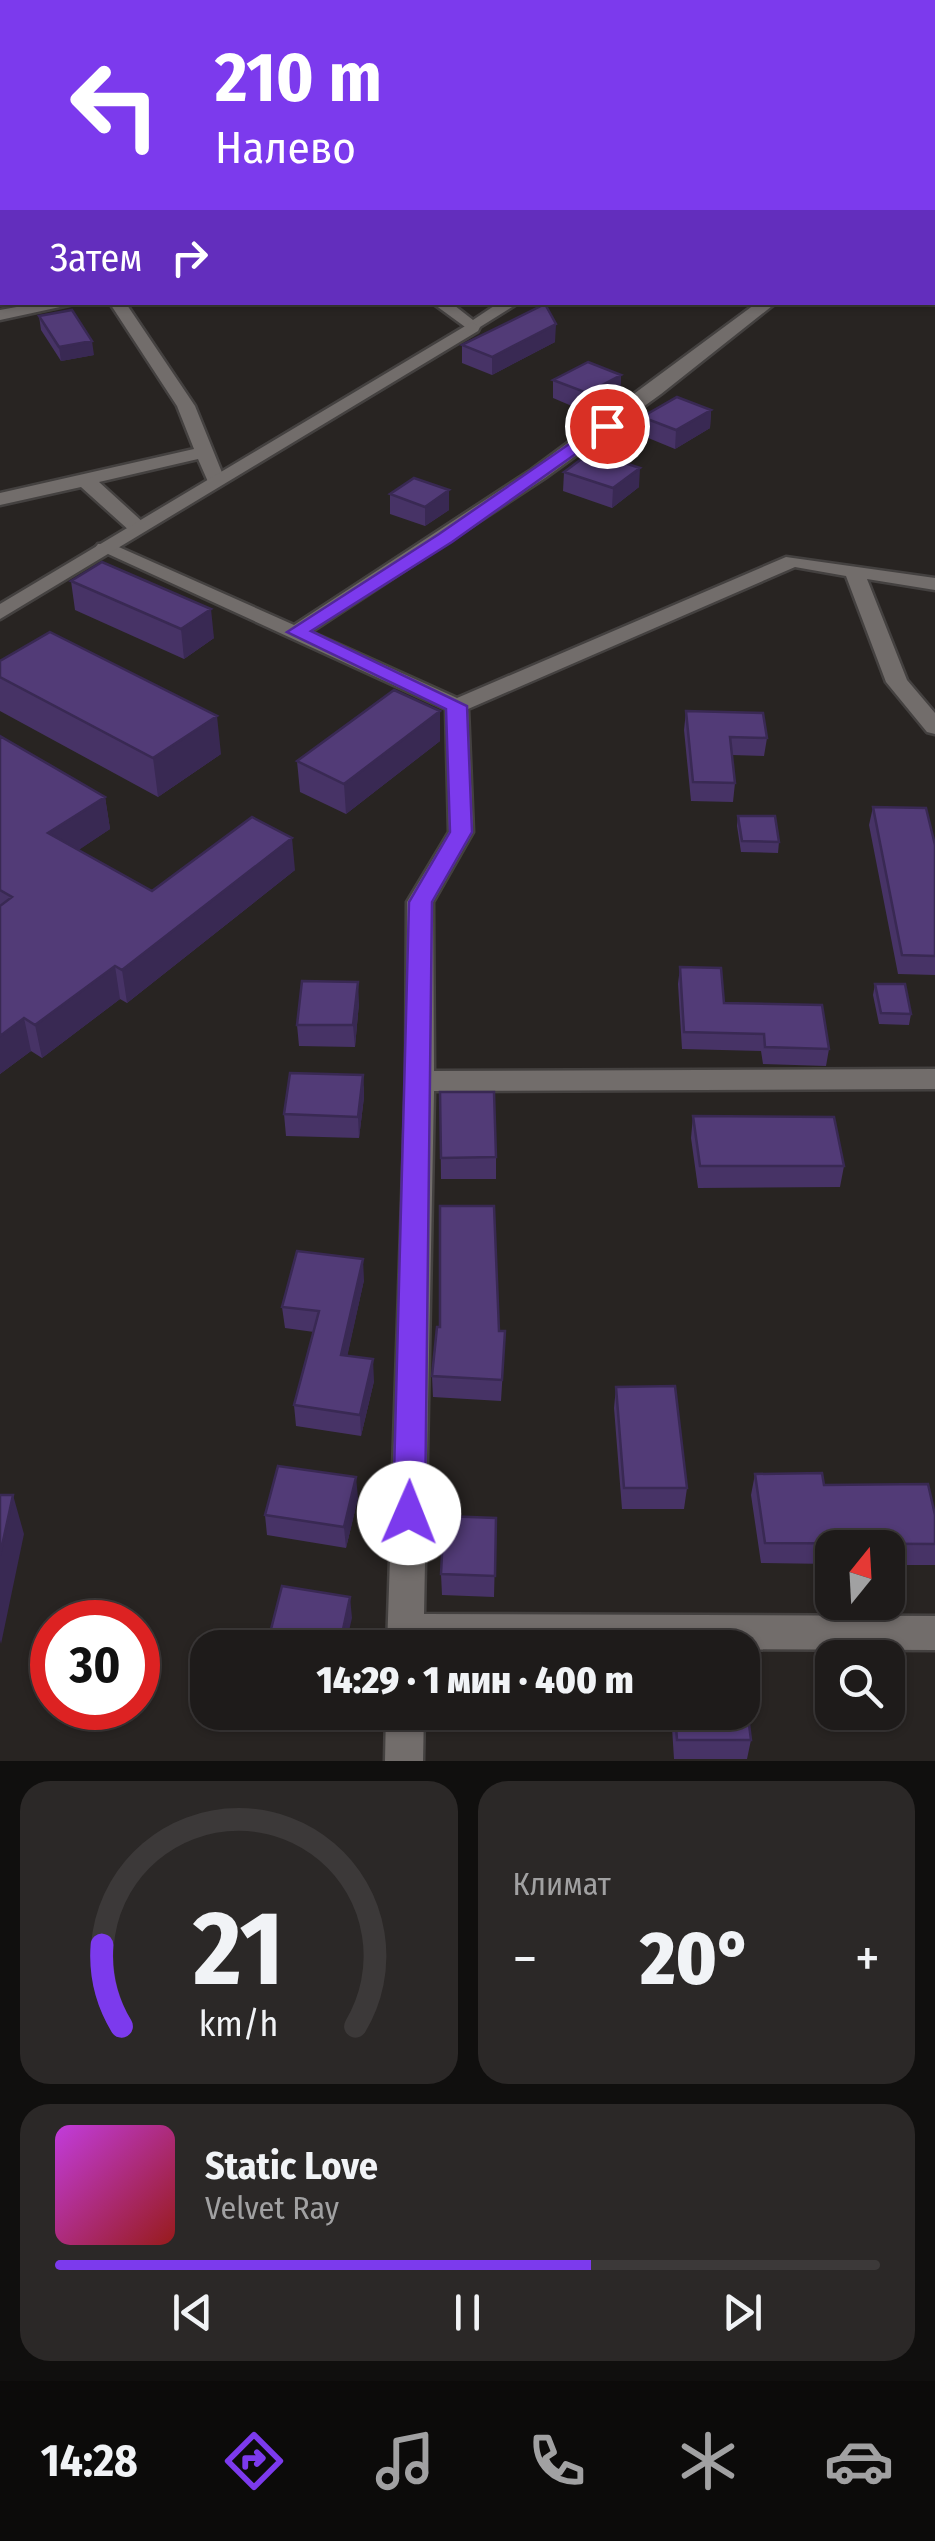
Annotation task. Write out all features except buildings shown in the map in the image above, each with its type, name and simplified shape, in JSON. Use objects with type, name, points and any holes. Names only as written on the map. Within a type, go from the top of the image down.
[{"type":"street","points":[[0,315],[58,305]]},
{"type":"street","points":[[119,305],[186,406],[216,480]]},
{"type":"street","points":[[443,305],[472,327]]},
{"type":"street","points":[[0,613],[507,305]]},
{"type":"street","points":[[296,632],[446,538],[672,381],[766,305]]},
{"type":"street","points":[[0,500],[204,452]]},
{"type":"street","points":[[85,480],[138,528]]},
{"type":"street","points":[[105,548],[456,706],[793,561],[935,584]]},
{"type":"street","points":[[854,571],[897,682],[935,727]]},
{"type":"street","points":[[406,1630],[420,1081],[420,902],[461,832],[456,706]]},
{"type":"street","points":[[420,1081],[935,1079]]},
{"type":"street","points":[[760,1635],[935,1633]]},
{"type":"street","points":[[404,1761],[405,1730]]},
{"type":"route","points":[[409,1513],[420,1081],[420,902],[461,832],[456,706],[296,632],[446,538],[607,426]]}]
